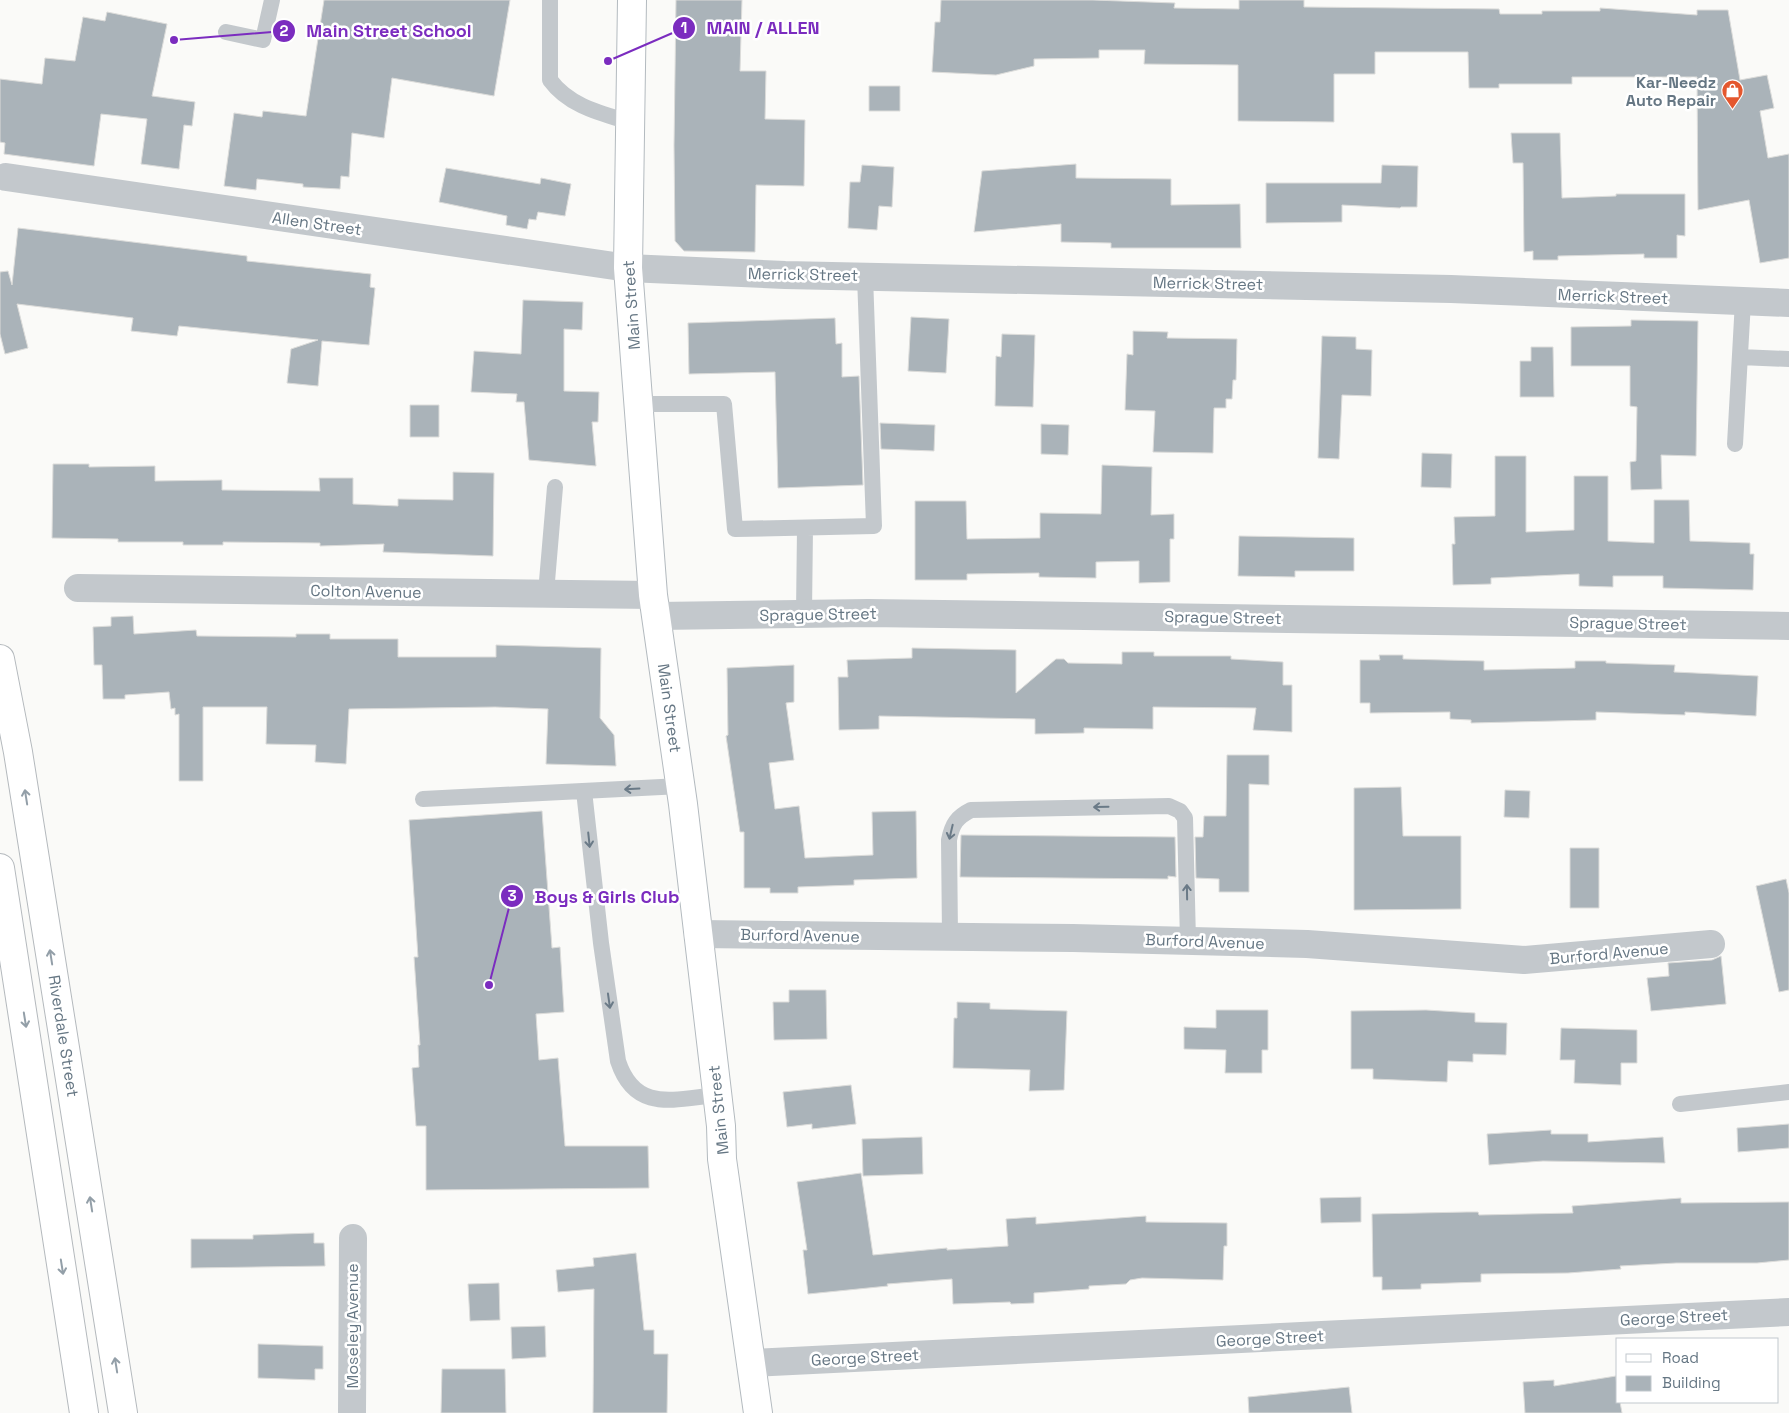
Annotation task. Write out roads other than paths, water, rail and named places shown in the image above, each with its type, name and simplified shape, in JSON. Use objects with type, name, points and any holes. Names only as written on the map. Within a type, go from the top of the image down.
[{"type":"main road","name":"Main Street","points":[[632,0],[628,268],[638,404],[656,605],[681,786],[717,1095],[722,1159],[758,1413]]},
{"type":"main road","name":"Riverdale Street","points":[[0,659],[18,752],[123,1413]]},
{"type":"main road","points":[[0,868],[84,1413]]},
{"type":"street","name":"Allen Street","points":[[6,177],[628,268]]},
{"type":"street","name":"Merrick Street","points":[[628,268],[865,276],[1451,289],[1789,303]]},
{"type":"street","name":"Colton Avenue","points":[[78,588],[546,593],[656,605]]},
{"type":"street","name":"Sprague Street","points":[[656,605],[804,614],[1789,626]]},
{"type":"street","name":"Burford Avenue","points":[[698,934],[1188,940],[1307,944],[1524,960],[1711,944]]},
{"type":"street","name":"Moseley Avenue","points":[[352,1413],[353,1238]]},
{"type":"street","name":"George Street","points":[[751,1363],[1789,1312]]},
{"type":"lane","points":[[226,32],[263,40],[272,0]]},
{"type":"lane","points":[[550,0],[550,80],[557,90],[591,111],[630,122]]},
{"type":"lane","points":[[638,404],[724,404],[735,529],[874,526],[865,276]]},
{"type":"lane","points":[[1735,444],[1743,301]]},
{"type":"lane","points":[[1740,357],[1789,359]]},
{"type":"lane","points":[[546,593],[555,487]]},
{"type":"lane","points":[[804,614],[805,528]]},
{"type":"lane","points":[[423,799],[681,786]]},
{"type":"lane","points":[[584,791],[601,943],[618,1062],[622,1075],[632,1089],[644,1097],[658,1100],[717,1095]]},
{"type":"lane","points":[[950,936],[949,840],[952,825],[960,816],[971,810],[1169,806],[1180,810],[1185,818],[1188,940]]},
{"type":"lane","points":[[1680,1104],[1789,1092]]},
{"type":"place","name":"Main Street School","points":[[174,40]]},
{"type":"place","name":"MAIN / ALLEN","points":[[608,61]]},
{"type":"place","name":"Kar-Needz Auto Repair","points":[[1732,110]]},
{"type":"place","name":"Boys & Girls Club","points":[[489,985]]}]
